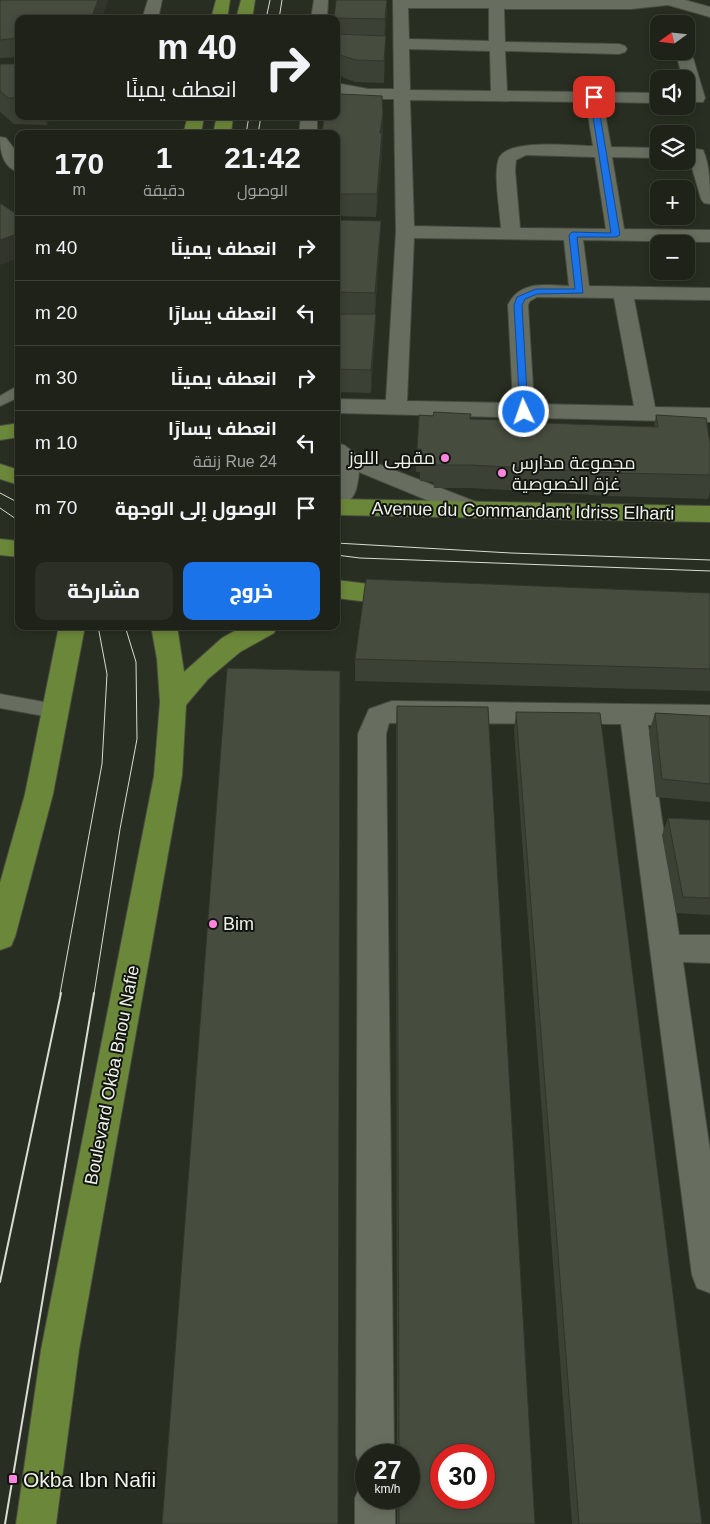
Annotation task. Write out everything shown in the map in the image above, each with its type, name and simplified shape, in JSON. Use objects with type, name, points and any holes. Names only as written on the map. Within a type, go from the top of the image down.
[{"type":"main road","points":[[220,15],[223,0]]},
{"type":"main road","points":[[245,15],[248,0]]},
{"type":"main road","points":[[0,433],[15,431]]},
{"type":"main road","points":[[0,471],[15,477]]},
{"type":"main road","name":"Avenue du Commandant Idriss Elharti","points":[[340,507],[710,514]]},
{"type":"main road","points":[[340,590],[388,596]]},
{"type":"main road","points":[[340,601],[388,596],[427,597]]},
{"type":"main road","points":[[0,937],[7,878],[39,794],[71,630]]},
{"type":"main road","name":"Boulevard Okba Bnou Nafie","points":[[36,1524],[60,1350],[168,776],[173,702],[170,659],[165,630]]},
{"type":"main road","points":[[173,702],[199,672],[231,646],[257,630]]},
{"type":"street","points":[[151,15],[155,0]]},
{"type":"street","points":[[319,15],[321,0]]},
{"type":"street","points":[[669,0],[673,15]]},
{"type":"street","points":[[396,408],[406,232],[400,1],[496,5],[514,2],[580,5],[631,4],[669,0],[710,12]]},
{"type":"street","points":[[496,5],[499,96]]},
{"type":"street","points":[[580,5],[586,48]]},
{"type":"street","points":[[400,44],[619,49]]},
{"type":"street","points":[[686,60],[698,98]]},
{"type":"street","points":[[340,89],[368,94],[402,95],[650,98]]},
{"type":"street","points":[[340,101],[368,94]]},
{"type":"street","points":[[594,97],[616,235]]},
{"type":"street","points":[[0,142],[15,163]]},
{"type":"street","points":[[511,234],[506,170],[508,158],[516,152],[526,150],[650,153]]},
{"type":"street","points":[[698,154],[710,199]]},
{"type":"street","points":[[406,232],[616,235],[650,238]]},
{"type":"street","points":[[572,235],[580,291]]},
{"type":"street","points":[[695,238],[710,236]]},
{"type":"street","points":[[524,412],[518,305],[521,297],[536,291],[623,292],[680,286],[710,294]]},
{"type":"street","points":[[623,292],[646,414]]},
{"type":"street","points":[[340,406],[710,415]]},
{"type":"street","points":[[340,495],[346,490],[342,455],[471,509]]},
{"type":"street","points":[[375,1444],[372,734],[378,716],[392,711],[710,715]]},
{"type":"street","points":[[633,713],[710,1275]]},
{"type":"street","points":[[665,948],[710,949]]},
{"type":"street","points":[[375,1509],[375,1524]]},
{"type":"lane","points":[[0,401],[15,393]]},
{"type":"lane","points":[[0,701],[55,711]]},
{"type":"building","points":[[0,0],[98,0],[92,15],[15,15],[15,38],[0,40]]},
{"type":"building","points":[[336,0],[387,0],[385,19],[340,18],[340,15],[334,15]]},
{"type":"building","points":[[340,34],[386,36],[384,61],[356,60],[340,54]]},
{"type":"building","points":[[0,64],[15,64],[15,98],[8,98],[0,91]]},
{"type":"building","points":[[340,94],[382,96],[383,114],[380,133],[382,133],[377,194],[340,194],[340,130],[322,130],[324,120],[340,120]]},
{"type":"building","points":[[0,203],[15,213],[15,234],[0,240]]},
{"type":"building","points":[[340,220],[381,221],[375,293],[340,292]]},
{"type":"building","points":[[340,314],[376,314],[371,370],[340,369]]},
{"type":"building","points":[[434,412],[471,414],[470,419],[658,427],[656,415],[706,418],[710,443],[710,475],[436,465],[434,459],[421,458],[421,449],[417,449],[419,415],[433,416]]},
{"type":"building","points":[[366,579],[710,593],[710,669],[355,659]]},
{"type":"building","points":[[227,668],[340,671],[338,1524],[162,1524]]},
{"type":"building","points":[[397,706],[488,707],[535,1524],[399,1524],[399,1509],[420,1509],[420,1444],[399,1444]]},
{"type":"building","points":[[516,712],[600,713],[702,1524],[579,1524]]},
{"type":"building","points":[[655,713],[710,716],[710,784],[662,779]]},
{"type":"building","points":[[668,818],[710,820],[710,898],[683,897]]},
{"type":"tram line","points":[[267,15],[270,0]]},
{"type":"tram line","points":[[280,15],[282,0]]},
{"type":"tram line","points":[[247,130],[248,120]]},
{"type":"tram line","points":[[259,130],[260,120]]},
{"type":"tram line","points":[[0,493],[15,501]]},
{"type":"tram line","points":[[0,508],[15,518]]},
{"type":"tram line","points":[[340,543],[511,553],[710,560]]},
{"type":"tram line","points":[[340,556],[360,558],[710,571]]},
{"type":"tram line","points":[[60,994],[102,764],[107,674],[99,630]]},
{"type":"tram line","points":[[94,994],[120,829],[137,739],[136,662],[126,630]]},
{"type":"tram line","points":[[0,1282],[61,993]]},
{"type":"tram line","points":[[5,1524],[94,993]]},
{"type":"place","name":"مقهى اللوز","points":[[445,458]]},
{"type":"place","name":"مجموعة مدارس غزة الخصوصية","points":[[502,473]]},
{"type":"place","name":"Bim","points":[[213,924]]},
{"type":"place","name":"Okba Ibn Nafii","points":[[13,1479]]},
{"type":"route","points":[[524,412],[518,305],[521,297],[536,291],[580,291],[572,235],[616,235],[594,97]]}]
